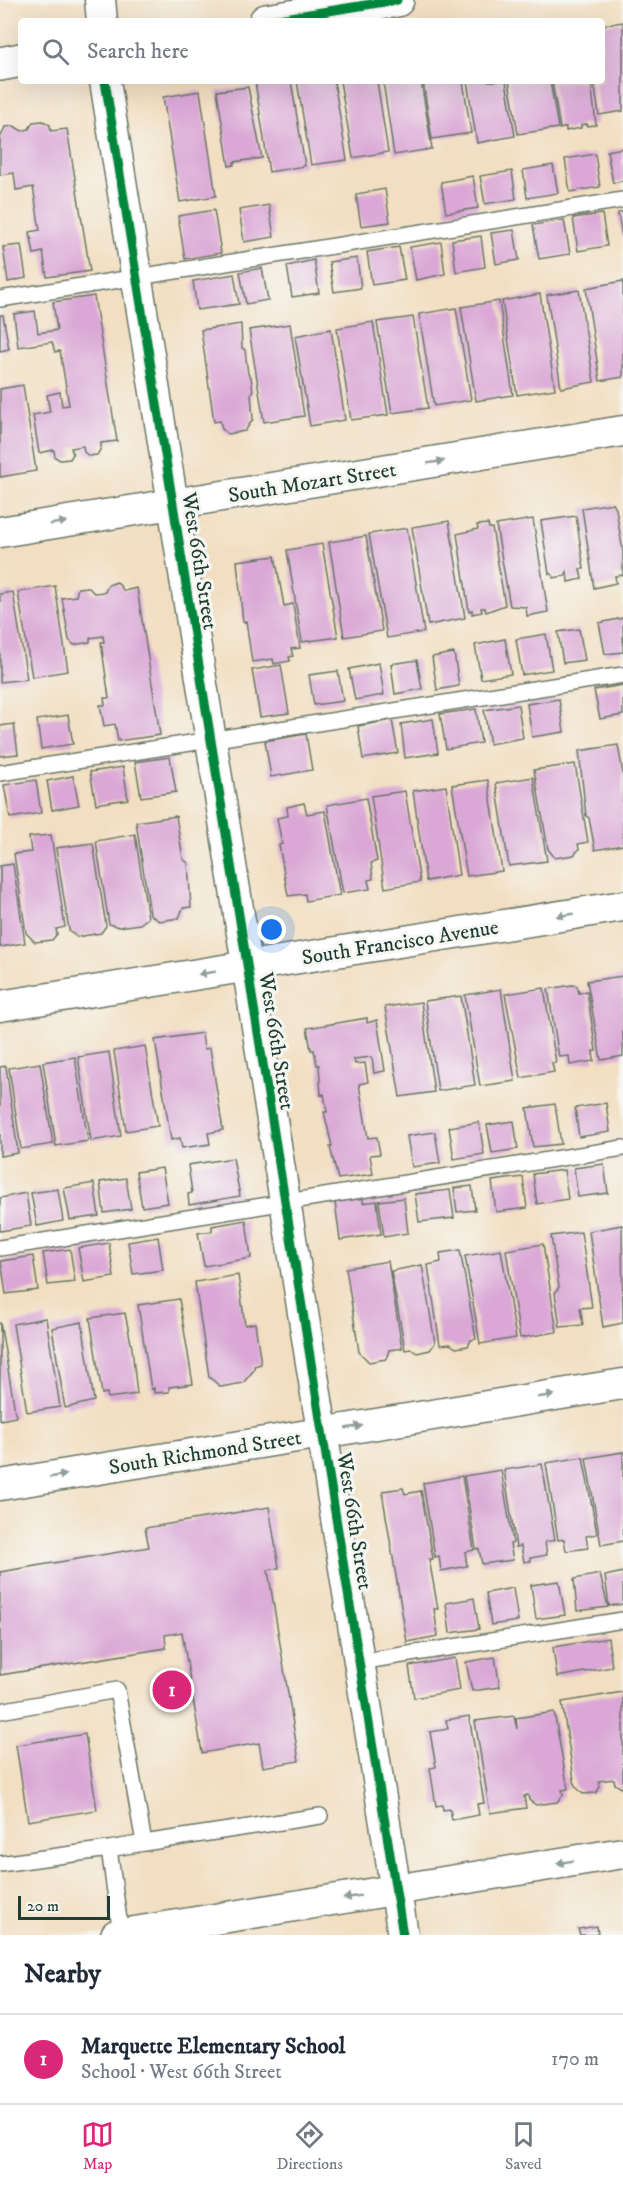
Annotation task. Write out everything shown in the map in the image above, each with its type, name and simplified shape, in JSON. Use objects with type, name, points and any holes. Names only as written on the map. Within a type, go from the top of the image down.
[{"type":"street","points":[[100,0],[102,18]]},
{"type":"street","points":[[285,18],[397,0]]},
{"type":"street","points":[[0,64],[18,61]]},
{"type":"street","name":"West 66th Street","points":[[105,84],[403,1935]]},
{"type":"street","name":"South Mozart Street","points":[[0,532],[623,431]]},
{"type":"street","name":"South Francisco Avenue","points":[[0,1006],[623,906]]},
{"type":"street","name":"South Richmond Street","points":[[0,1485],[623,1384]]},
{"type":"street","points":[[116,1935],[623,1853]]},
{"type":"lane","points":[[0,298],[623,200]]},
{"type":"lane","points":[[0,773],[623,675]]},
{"type":"lane","points":[[0,1248],[623,1148]]},
{"type":"lane","points":[[359,1662],[623,1620]]},
{"type":"lane","points":[[0,1711],[117,1690],[144,1843]]},
{"type":"lane","points":[[0,1864],[320,1816]]},
{"type":"lane","points":[[109,1849],[121,1934]]},
{"type":"building","points":[[623,22],[623,111],[599,115],[594,84],[605,84],[605,25]]},
{"type":"building","points":[[255,84],[291,84],[305,166],[269,172]]},
{"type":"building","points":[[298,84],[334,84],[347,160],[311,165]]},
{"type":"building","points":[[341,84],[377,84],[388,152],[353,158]]},
{"type":"building","points":[[383,84],[421,84],[432,149],[394,155]]},
{"type":"building","points":[[423,84],[463,84],[471,133],[432,139]]},
{"type":"building","points":[[467,84],[506,84],[515,136],[477,143]]},
{"type":"building","points":[[510,84],[551,84],[558,128],[518,134]]},
{"type":"building","points":[[552,84],[591,84],[596,125],[581,125],[581,128],[566,131],[566,127],[560,129]]},
{"type":"building","points":[[248,87],[262,158],[234,162],[234,165],[229,166],[217,91]]},
{"type":"building","points":[[200,91],[216,196],[180,202],[163,97]]},
{"type":"building","points":[[43,121],[50,125],[51,131],[67,129],[90,271],[47,277],[43,252],[34,254],[30,232],[40,230],[33,187],[16,190],[14,173],[0,175],[0,139],[5,127],[14,126],[22,131],[29,129],[33,122]]},
{"type":"building","points":[[623,148],[623,181],[613,183],[607,151]]},
{"type":"building","points":[[595,154],[600,187],[570,192],[565,159]]},
{"type":"building","points":[[553,165],[558,193],[527,198],[523,170]]},
{"type":"building","points":[[512,171],[516,199],[485,204],[480,176]]},
{"type":"building","points":[[473,176],[478,208],[446,213],[441,182]]},
{"type":"building","points":[[385,189],[390,222],[361,226],[356,194]]},
{"type":"building","points":[[269,205],[274,237],[244,242],[239,210]]},
{"type":"building","points":[[214,210],[221,253],[185,259],[178,216]]},
{"type":"building","points":[[623,212],[623,237],[622,237],[618,213]]},
{"type":"building","points":[[602,214],[607,246],[578,251],[573,218]]},
{"type":"building","points":[[564,220],[570,254],[539,259],[533,225]]},
{"type":"building","points":[[514,230],[519,260],[496,264],[491,233]]},
{"type":"building","points":[[481,236],[485,267],[456,272],[452,240]]},
{"type":"building","points":[[441,242],[445,274],[416,280],[410,247]]},
{"type":"building","points":[[21,245],[26,278],[8,282],[3,247]]},
{"type":"building","points":[[399,247],[405,280],[372,285],[367,252]]},
{"type":"building","points":[[357,258],[361,288],[334,292],[329,262]]},
{"type":"building","points":[[314,260],[319,293],[292,297],[287,266]]},
{"type":"building","points":[[262,268],[268,300],[246,304],[240,272]]},
{"type":"building","points":[[234,274],[239,304],[197,310],[193,281]]},
{"type":"building","points":[[623,281],[623,377],[600,381],[586,288]]},
{"type":"building","points":[[579,290],[594,382],[561,388],[547,295]]},
{"type":"building","points":[[540,294],[555,389],[517,395],[502,301]]},
{"type":"building","points":[[94,296],[117,441],[101,443],[97,455],[89,456],[84,452],[83,446],[71,448],[73,454],[70,459],[60,460],[55,457],[54,450],[39,453],[33,415],[50,412],[47,395],[60,392],[62,406],[69,405],[60,351],[55,352],[52,342],[18,347],[14,314],[35,311],[38,333],[57,330],[53,302]]},
{"type":"building","points":[[499,301],[513,395],[476,401],[461,307]]},
{"type":"building","points":[[456,308],[471,400],[434,406],[419,314]]},
{"type":"building","points":[[0,315],[3,315],[9,349],[0,351]]},
{"type":"building","points":[[413,317],[428,408],[392,413],[377,322]]},
{"type":"building","points":[[373,322],[388,415],[351,420],[337,328]]},
{"type":"building","points":[[241,324],[242,348],[245,350],[253,392],[251,394],[253,419],[245,431],[228,434],[222,429],[220,421],[214,422],[201,330]]},
{"type":"building","points":[[290,324],[304,416],[264,422],[249,330]]},
{"type":"building","points":[[331,329],[345,420],[310,426],[295,336]]},
{"type":"building","points":[[23,385],[36,471],[0,477],[0,389]]},
{"type":"building","points":[[613,503],[623,552],[623,575],[615,576],[616,583],[594,588],[582,508]]},
{"type":"building","points":[[576,516],[584,569],[580,569],[582,579],[568,582],[567,572],[565,576],[553,578],[552,574],[549,574],[541,521]]},
{"type":"building","points":[[533,519],[548,612],[527,616],[526,607],[510,606],[496,525]]},
{"type":"building","points":[[449,521],[465,618],[428,625],[412,527]]},
{"type":"building","points":[[488,524],[489,528],[492,528],[505,605],[486,612],[485,608],[481,608],[482,612],[472,614],[472,610],[469,611],[457,534],[478,529],[477,525]]},
{"type":"building","points":[[407,528],[424,632],[387,638],[369,534]]},
{"type":"building","points":[[366,536],[382,631],[344,637],[329,542]]},
{"type":"building","points":[[322,544],[338,637],[302,642],[287,550]]},
{"type":"building","points":[[275,556],[284,606],[293,604],[300,648],[291,649],[293,656],[289,657],[290,661],[274,664],[273,659],[252,662],[246,621],[243,622],[237,561]]},
{"type":"building","points":[[117,582],[124,591],[137,588],[160,735],[118,741],[115,724],[104,726],[100,705],[105,705],[104,698],[109,698],[101,642],[104,642],[103,636],[90,638],[90,642],[74,645],[69,640],[62,598],[76,596],[78,588],[88,587],[94,593],[105,592],[108,585]]},
{"type":"building","points":[[55,586],[68,671],[32,677],[18,592]]},
{"type":"building","points":[[13,592],[27,679],[0,682],[0,594]]},
{"type":"building","points":[[623,618],[623,652],[605,654],[599,623]]},
{"type":"building","points":[[579,629],[585,660],[563,663],[558,632]]},
{"type":"building","points":[[546,634],[552,670],[522,675],[516,639]]},
{"type":"building","points":[[505,639],[511,674],[481,679],[475,645]]},
{"type":"building","points":[[454,653],[459,686],[437,690],[432,657]]},
{"type":"building","points":[[417,660],[422,689],[395,694],[391,664]]},
{"type":"building","points":[[379,663],[384,695],[355,700],[349,669]]},
{"type":"building","points":[[281,665],[289,713],[260,717],[252,670]]},
{"type":"building","points":[[338,671],[343,701],[314,705],[309,675]]},
{"type":"building","points":[[623,685],[623,715],[600,719],[594,690]]},
{"type":"building","points":[[559,699],[564,732],[532,737],[527,704]]},
{"type":"building","points":[[518,705],[523,738],[490,744],[484,710]]},
{"type":"building","points":[[476,709],[481,743],[446,749],[440,714]]},
{"type":"building","points":[[68,715],[73,744],[41,749],[37,720]]},
{"type":"building","points":[[433,719],[438,753],[405,758],[401,724]]},
{"type":"building","points":[[392,720],[398,753],[363,759],[358,726]]},
{"type":"building","points":[[14,724],[18,754],[0,756],[0,726]]},
{"type":"building","points":[[306,734],[312,770],[271,777],[265,741]]},
{"type":"building","points":[[618,745],[623,774],[623,845],[595,850],[589,818],[586,816],[579,751]]},
{"type":"building","points":[[170,757],[176,792],[141,797],[135,762]]},
{"type":"building","points":[[575,764],[588,842],[578,844],[579,849],[574,855],[555,858],[548,849],[534,770]]},
{"type":"building","points":[[123,767],[128,799],[96,804],[90,772]]},
{"type":"building","points":[[73,776],[79,805],[52,810],[47,781]]},
{"type":"building","points":[[533,777],[547,861],[509,866],[496,783]]},
{"type":"building","points":[[36,780],[41,813],[10,818],[4,785]]},
{"type":"building","points":[[488,780],[502,871],[467,876],[452,785]]},
{"type":"building","points":[[446,786],[459,875],[426,881],[413,791]]},
{"type":"building","points":[[405,791],[420,882],[385,888],[371,796]]},
{"type":"building","points":[[366,798],[377,861],[371,863],[373,879],[368,880],[370,889],[343,893],[327,805]]},
{"type":"building","points":[[304,803],[307,814],[325,811],[340,895],[306,901],[305,894],[288,896],[277,818],[288,816],[287,807]]},
{"type":"building","points":[[176,816],[183,859],[188,863],[191,907],[183,908],[179,918],[159,921],[150,914],[136,822]]},
{"type":"building","points":[[135,834],[148,918],[140,924],[119,927],[109,924],[96,841]]},
{"type":"building","points":[[51,835],[65,927],[56,929],[57,934],[52,940],[35,942],[26,933],[14,854],[31,852],[29,837]]},
{"type":"building","points":[[93,843],[106,926],[101,933],[77,937],[69,930],[56,848]]},
{"type":"building","points":[[13,864],[25,943],[0,947],[0,866]]},
{"type":"building","points":[[623,976],[623,1056],[601,1060],[587,981]]},
{"type":"building","points":[[577,986],[579,993],[587,991],[596,1051],[593,1051],[594,1061],[570,1065],[569,1056],[559,1057],[548,989]]},
{"type":"building","points":[[544,988],[556,1063],[552,1063],[554,1072],[521,1078],[505,994]]},
{"type":"building","points":[[501,989],[515,1081],[480,1086],[465,995]]},
{"type":"building","points":[[461,996],[475,1085],[438,1091],[425,1001]]},
{"type":"building","points":[[421,1002],[434,1092],[400,1097],[385,1007]]},
{"type":"building","points":[[367,1018],[367,1023],[377,1020],[385,1071],[374,1073],[372,1057],[354,1059],[355,1064],[365,1063],[368,1082],[359,1084],[368,1138],[377,1137],[380,1154],[370,1155],[373,1174],[338,1179],[324,1112],[327,1112],[324,1094],[321,1095],[319,1065],[317,1065],[314,1050],[311,1050],[307,1028]]},
{"type":"building","points":[[202,1033],[204,1049],[210,1048],[223,1130],[208,1133],[210,1144],[182,1148],[180,1138],[171,1140],[155,1040]]},
{"type":"building","points":[[145,1046],[158,1126],[126,1131],[114,1051]]},
{"type":"building","points":[[109,1052],[121,1136],[91,1141],[78,1057]]},
{"type":"building","points":[[75,1057],[88,1141],[56,1146],[43,1062]]},
{"type":"building","points":[[40,1063],[53,1144],[21,1149],[9,1068]]},
{"type":"building","points":[[6,1066],[18,1153],[0,1156],[0,1067]]},
{"type":"building","points":[[606,1103],[610,1132],[579,1137],[575,1108]]},
{"type":"building","points":[[555,1104],[561,1144],[533,1147],[527,1108]]},
{"type":"building","points":[[514,1121],[518,1149],[492,1153],[487,1125]]},
{"type":"building","points":[[479,1122],[484,1154],[454,1159],[449,1127]]},
{"type":"building","points":[[435,1132],[440,1163],[412,1167],[407,1136]]},
{"type":"building","points":[[233,1158],[240,1196],[189,1205],[188,1194],[192,1193],[188,1165]]},
{"type":"building","points":[[604,1164],[608,1193],[578,1197],[574,1168]]},
{"type":"building","points":[[162,1168],[168,1203],[142,1207],[136,1172]]},
{"type":"building","points":[[564,1170],[568,1199],[537,1204],[533,1174]]},
{"type":"building","points":[[523,1177],[527,1208],[496,1212],[492,1181]]},
{"type":"building","points":[[126,1178],[131,1209],[104,1213],[100,1182]]},
{"type":"building","points":[[94,1183],[99,1216],[70,1220],[64,1188]]},
{"type":"building","points":[[472,1186],[475,1210],[457,1212],[454,1188]]},
{"type":"building","points":[[58,1189],[63,1221],[37,1226],[31,1193]]},
{"type":"building","points":[[450,1190],[454,1218],[419,1222],[415,1194]]},
{"type":"building","points":[[26,1193],[31,1226],[0,1231],[0,1198]]},
{"type":"building","points":[[363,1198],[363,1203],[377,1201],[381,1234],[340,1240],[335,1202]]},
{"type":"building","points":[[404,1198],[408,1233],[384,1237],[379,1201]]},
{"type":"building","points":[[246,1220],[251,1258],[204,1266],[198,1233],[212,1231],[212,1226]]},
{"type":"building","points":[[622,1225],[623,1323],[603,1327],[589,1231]]},
{"type":"building","points":[[581,1232],[592,1307],[580,1308],[583,1325],[560,1327],[555,1293],[559,1287],[551,1236]]},
{"type":"building","points":[[158,1237],[163,1270],[133,1274],[128,1242]]},
{"type":"building","points":[[109,1243],[114,1277],[84,1282],[78,1248]]},
{"type":"building","points":[[543,1244],[557,1332],[520,1338],[506,1250]]},
{"type":"building","points":[[70,1249],[75,1282],[48,1285],[43,1253]]},
{"type":"building","points":[[460,1250],[476,1339],[471,1340],[468,1346],[456,1348],[450,1344],[440,1345],[428,1265],[441,1262],[440,1253]]},
{"type":"building","points":[[501,1250],[516,1338],[480,1344],[465,1256]]},
{"type":"building","points":[[33,1256],[38,1290],[6,1294],[1,1261]]},
{"type":"building","points":[[388,1261],[402,1348],[389,1350],[386,1359],[369,1362],[359,1352],[346,1268]]},
{"type":"building","points":[[422,1265],[435,1343],[430,1350],[417,1353],[411,1349],[405,1350],[391,1271]]},
{"type":"building","points":[[238,1275],[245,1325],[255,1323],[261,1364],[254,1366],[254,1370],[243,1383],[221,1387],[209,1377],[195,1282]]},
{"type":"building","points":[[179,1299],[193,1384],[169,1387],[169,1392],[154,1393],[154,1388],[151,1389],[138,1305]]},
{"type":"building","points":[[125,1313],[137,1394],[108,1398],[107,1393],[102,1394],[90,1318]]},
{"type":"building","points":[[46,1318],[60,1407],[27,1412],[13,1324]]},
{"type":"building","points":[[0,1322],[16,1417],[0,1420]]},
{"type":"building","points":[[82,1322],[94,1401],[65,1408],[52,1328]]},
{"type":"building","points":[[623,1452],[623,1541],[601,1545],[586,1458]]},
{"type":"building","points":[[583,1457],[597,1534],[586,1536],[588,1548],[566,1551],[564,1539],[558,1540],[546,1463]]},
{"type":"building","points":[[542,1464],[555,1540],[545,1542],[547,1555],[530,1558],[531,1561],[524,1562],[521,1546],[516,1547],[504,1470]]},
{"type":"building","points":[[501,1470],[513,1543],[510,1544],[513,1560],[482,1564],[479,1549],[476,1549],[464,1476]]},
{"type":"building","points":[[462,1476],[474,1550],[465,1552],[467,1566],[441,1571],[439,1556],[435,1557],[423,1483]]},
{"type":"building","points":[[403,1488],[405,1494],[421,1491],[433,1559],[429,1559],[438,1609],[434,1609],[438,1636],[407,1642],[383,1498],[383,1491]]},
{"type":"building","points":[[269,1507],[279,1568],[268,1570],[299,1761],[263,1767],[259,1743],[202,1753],[182,1632],[165,1635],[166,1648],[0,1675],[0,1572],[149,1547],[145,1528]]},
{"type":"building","points":[[623,1572],[623,1604],[609,1606],[605,1576]]},
{"type":"building","points":[[600,1574],[608,1607],[577,1611],[574,1579]]},
{"type":"building","points":[[559,1581],[565,1615],[536,1619],[531,1585]]},
{"type":"building","points":[[513,1588],[518,1621],[491,1625],[486,1593]]},
{"type":"building","points":[[474,1598],[479,1629],[450,1633],[446,1603]]},
{"type":"building","points":[[608,1638],[612,1667],[557,1677],[553,1647]]},
{"type":"building","points":[[495,1657],[500,1687],[472,1691],[466,1662]]},
{"type":"building","points":[[455,1658],[460,1690],[414,1698],[409,1666]]},
{"type":"building","points":[[623,1692],[623,1789],[615,1784],[614,1779],[599,1781],[600,1787],[596,1793],[583,1794],[575,1786],[562,1702]]},
{"type":"building","points":[[554,1712],[568,1789],[562,1790],[563,1795],[557,1802],[536,1805],[529,1800],[528,1795],[524,1796],[526,1808],[490,1813],[475,1721],[514,1716],[517,1729],[516,1718]]},
{"type":"building","points":[[469,1716],[484,1803],[477,1804],[479,1815],[452,1820],[450,1809],[443,1810],[442,1805],[436,1806],[430,1768],[436,1767],[430,1732],[448,1729],[446,1720]]},
{"type":"building","points":[[85,1734],[97,1810],[28,1821],[16,1745]]},
{"type":"building","points":[[597,1926],[598,1935],[580,1935],[578,1929]]},
{"type":"cycle path","points":[[285,18],[397,0]]},
{"type":"cycle path","points":[[105,84],[403,1935]]},
{"type":"place","name":"Marquette Elementary School","points":[[172,1690]]}]
